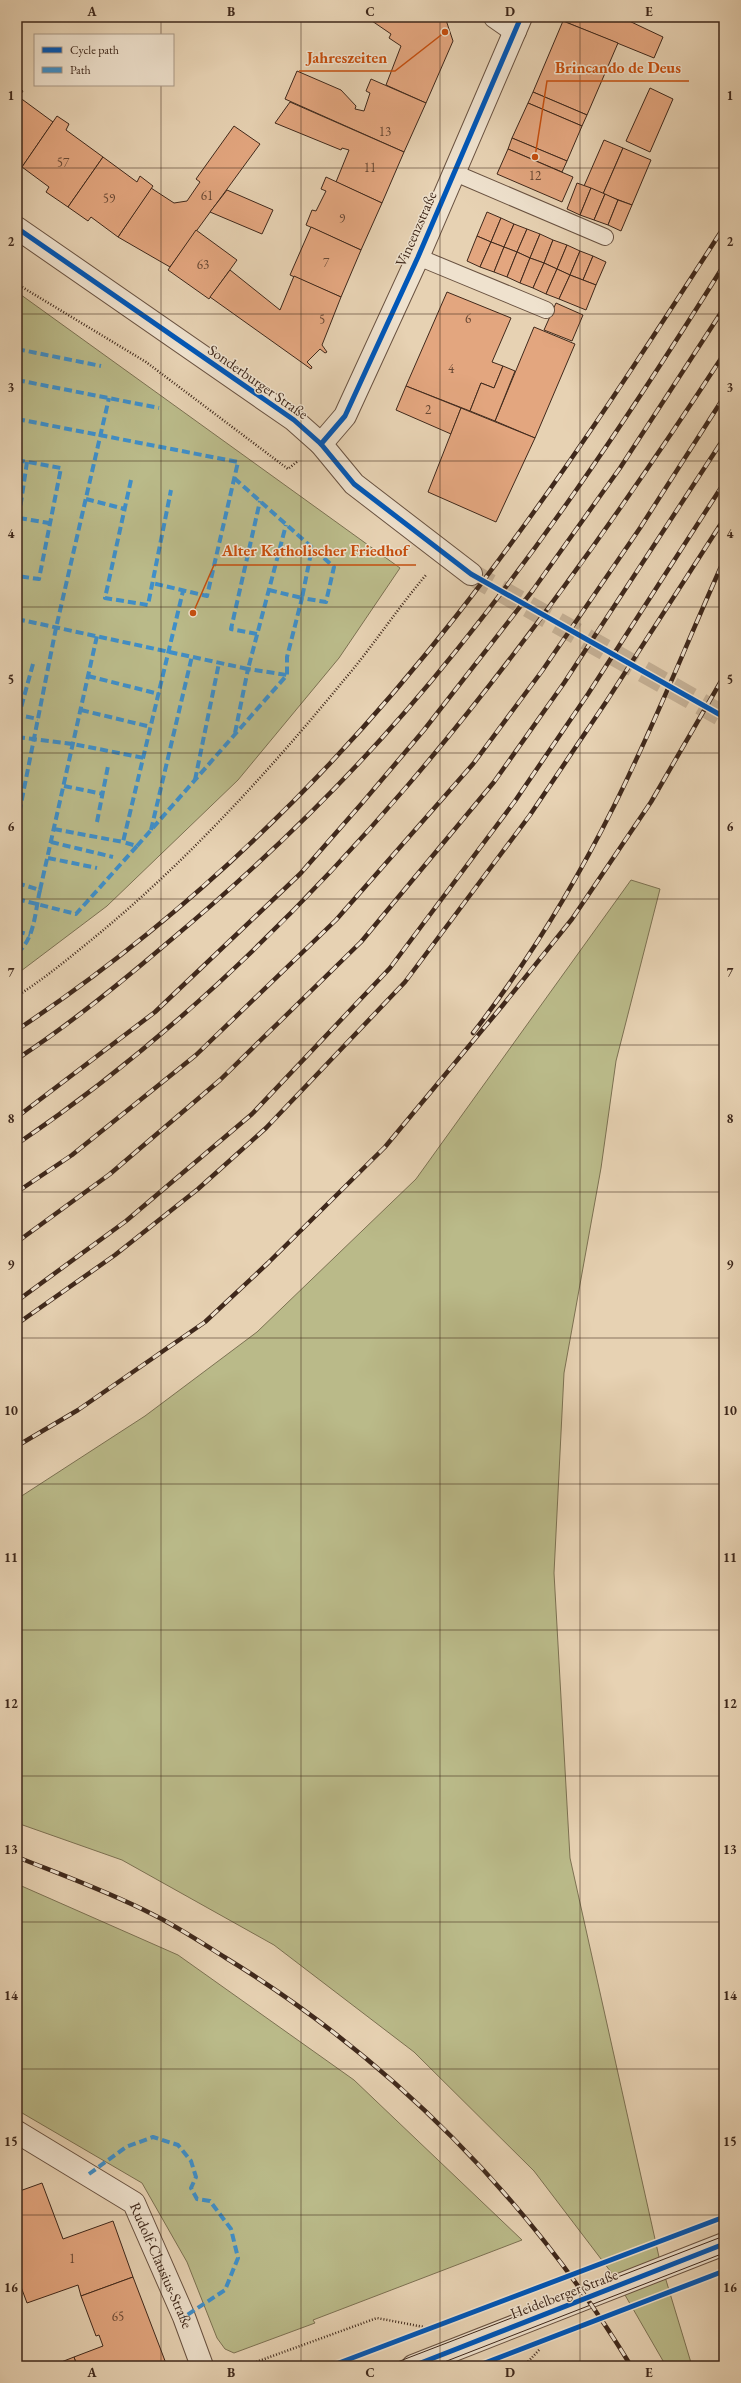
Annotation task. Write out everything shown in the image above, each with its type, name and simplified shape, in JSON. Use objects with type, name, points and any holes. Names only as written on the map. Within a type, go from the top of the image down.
[{"type":"street","points":[[495,17],[518,24]]},
{"type":"street","name":"Vincenzstraße","points":[[321,444],[345,416],[418,257],[518,24]]},
{"type":"street","name":"Sonderburger Straße","points":[[17,228],[294,420],[321,444],[354,484],[444,556],[471,574]]},
{"type":"street","name":"Rudolf-Clausius-Straße","points":[[17,2132],[134,2203],[184,2316],[202,2366]]},
{"type":"street","name":"Heidelberger Straße","points":[[413,2366],[724,2244]]},
{"type":"lane","points":[[454,173],[605,237]]},
{"type":"lane","points":[[418,257],[546,310]]},
{"type":"path","points":[[17,284],[146,362],[288,469],[321,444]]},
{"type":"path","points":[[17,996],[77,952],[172,870],[250,789],[345,679],[424,578],[444,556]]},
{"type":"path","points":[[245,2366],[377,2318],[432,2328]]},
{"type":"path","points":[[417,2334],[432,2328]]},
{"type":"path","points":[[536,2344],[544,2343]]},
{"type":"path","points":[[524,2366],[544,2343]]},
{"type":"green space","points":[[17,292],[400,568],[339,658],[238,780],[107,906],[17,974]]},
{"type":"green space","points":[[631,880],[660,889],[616,1061],[601,1168],[564,1373],[554,1573],[570,1858],[659,2257],[692,2366],[666,2366],[614,2276],[534,2171],[414,2052],[274,1945],[122,1860],[17,1823],[17,1499],[145,1416],[257,1332],[416,1179]]},
{"type":"green space","points":[[17,1884],[178,1955],[354,2080],[522,2240],[313,2320],[315,2323],[234,2353],[225,2349],[217,2338],[187,2262],[142,2183],[17,2110]]},
{"type":"building","points":[[374,17],[443,17],[446,20],[453,41],[426,103],[386,85],[401,46],[389,38],[391,34],[372,21]]},
{"type":"building","points":[[565,17],[628,17],[627,20],[663,37],[654,58],[563,21]]},
{"type":"building","points":[[563,21],[618,43],[587,115],[533,92]]},
{"type":"building","points":[[297,71],[341,90],[356,106],[355,109],[364,111],[370,93],[366,91],[371,79],[426,103],[404,152],[285,99]]},
{"type":"building","points":[[17,87],[23,91],[19,97],[53,122],[22,167],[17,163]]},
{"type":"building","points":[[650,88],[673,99],[650,152],[626,141]]},
{"type":"building","points":[[533,92],[587,115],[582,126],[528,103]]},
{"type":"building","points":[[290,102],[404,152],[382,203],[336,182],[349,150],[342,148],[341,150],[275,123]]},
{"type":"building","points":[[528,103],[582,126],[567,161],[512,138]]},
{"type":"building","points":[[57,116],[69,124],[66,130],[103,157],[68,207],[46,192],[49,187],[22,167]]},
{"type":"building","points":[[234,126],[260,144],[170,267],[118,237],[151,188],[174,203],[187,201],[200,182],[196,179]]},
{"type":"building","points":[[512,138],[567,161],[562,172],[508,149]]},
{"type":"building","points":[[604,140],[623,148],[603,194],[584,186]]},
{"type":"building","points":[[623,148],[651,160],[632,205],[603,194]]},
{"type":"building","points":[[508,149],[573,177],[562,202],[497,174]]},
{"type":"building","points":[[103,157],[137,182],[140,176],[153,186],[118,237],[91,217],[88,221],[68,207]]},
{"type":"building","points":[[326,177],[382,203],[361,250],[306,225],[312,210],[316,211],[326,191],[321,189]]},
{"type":"building","points":[[577,183],[591,188],[580,215],[567,209]]},
{"type":"building","points":[[591,188],[605,194],[594,220],[580,215]]},
{"type":"building","points":[[227,190],[273,210],[262,234],[210,212]]},
{"type":"building","points":[[605,194],[618,200],[608,225],[594,220]]},
{"type":"building","points":[[618,200],[632,205],[621,231],[608,225]]},
{"type":"building","points":[[487,212],[501,218],[491,242],[477,236]]},
{"type":"building","points":[[501,218],[514,224],[504,247],[491,242]]},
{"type":"building","points":[[514,224],[527,229],[517,252],[504,247]]},
{"type":"building","points":[[311,227],[361,250],[341,297],[290,275]]},
{"type":"building","points":[[527,229],[540,234],[530,258],[517,252]]},
{"type":"building","points":[[196,230],[237,260],[209,299],[168,270]]},
{"type":"building","points":[[540,234],[553,240],[544,263],[530,258]]},
{"type":"building","points":[[477,236],[491,242],[480,267],[467,261]]},
{"type":"building","points":[[553,240],[567,245],[557,269],[544,263]]},
{"type":"building","points":[[491,242],[504,247],[494,272],[480,267]]},
{"type":"building","points":[[567,245],[580,251],[570,275],[557,269]]},
{"type":"building","points":[[504,247],[517,252],[507,277],[494,272]]},
{"type":"building","points":[[580,251],[593,256],[583,280],[570,275]]},
{"type":"building","points":[[517,252],[530,258],[520,283],[507,277]]},
{"type":"building","points":[[593,256],[606,262],[596,285],[583,280]]},
{"type":"building","points":[[530,258],[544,263],[533,288],[520,283]]},
{"type":"building","points":[[544,263],[557,269],[546,294],[533,288]]},
{"type":"building","points":[[557,269],[570,275],[559,299],[546,294]]},
{"type":"building","points":[[230,270],[280,310],[294,276],[341,297],[322,345],[327,352],[325,353],[320,349],[307,362],[312,367],[311,369],[210,297]]},
{"type":"building","points":[[570,275],[596,285],[586,310],[559,299]]},
{"type":"building","points":[[447,292],[511,318],[492,362],[503,366],[494,388],[481,383],[470,411],[406,386]]},
{"type":"building","points":[[556,303],[583,315],[572,341],[544,330]]},
{"type":"building","points":[[534,327],[575,344],[535,438],[495,421]]},
{"type":"building","points":[[503,366],[515,371],[495,421],[470,411],[481,383],[494,388]]},
{"type":"building","points":[[406,386],[461,408],[451,434],[396,410]]},
{"type":"building","points":[[461,408],[535,438],[496,522],[428,492]]},
{"type":"building","points":[[42,2183],[63,2239],[113,2221],[133,2277],[81,2296],[78,2285],[27,2303],[17,2276],[17,2192]]},
{"type":"building","points":[[133,2277],[167,2366],[77,2366],[74,2357],[103,2346],[99,2335],[96,2336],[81,2296]]},
{"type":"building","points":[[74,2357],[77,2366],[51,2366]]},
{"type":"tunnel","points":[[471,574],[724,717]]},
{"type":"tram line","points":[[387,2366],[724,2236]]},
{"type":"tram line","points":[[434,2366],[724,2253]]},
{"type":"railway","points":[[17,1030],[79,987],[139,940],[197,891],[254,840],[308,787],[360,731],[457,615],[528,521],[628,375],[724,227]]},
{"type":"railway","points":[[17,1059],[93,1004],[229,890],[320,804],[405,712],[492,605],[573,494],[650,381],[724,265]]},
{"type":"railway","points":[[17,1117],[155,1012],[300,874],[363,802],[424,730],[533,590],[620,468],[724,308]]},
{"type":"railway","points":[[17,1144],[123,1065],[224,978],[319,884],[408,785],[493,681],[574,573],[651,464],[724,354]]},
{"type":"railway","points":[[17,1192],[72,1155],[196,1055],[336,920],[473,764],[542,671],[640,528],[724,397]]},
{"type":"railway","points":[[17,1242],[110,1174],[220,1080],[361,942],[494,782],[564,683],[724,438]]},
{"type":"railway","points":[[17,1301],[126,1221],[252,1114],[390,968],[515,801],[588,694],[724,483]]},
{"type":"railway","points":[[17,1324],[115,1255],[198,1189],[266,1128],[405,982],[530,815],[608,699],[724,519]]},
{"type":"railway","points":[[473,1033],[513,979],[549,923],[599,836],[629,776],[724,560]]},
{"type":"railway","points":[[17,1446],[78,1410],[205,1322],[268,1263],[385,1147],[572,919],[651,802],[724,676]]},
{"type":"railway","points":[[17,1857],[119,1898],[171,1924],[287,1998],[345,2041],[400,2088],[453,2138],[502,2191],[548,2247],[591,2305],[631,2366]]},
{"type":"marked path","points":[[17,349],[101,366]]},
{"type":"marked path","points":[[17,380],[159,408]]},
{"type":"marked path","points":[[17,824],[56,628],[109,398]]},
{"type":"marked path","points":[[17,419],[238,462],[207,596],[152,583]]},
{"type":"marked path","points":[[17,460],[61,468],[39,579],[17,576]]},
{"type":"marked path","points":[[17,529],[27,462]]},
{"type":"marked path","points":[[137,846],[287,675],[287,657],[302,598],[326,602],[334,567],[234,478]]},
{"type":"marked path","points":[[131,480],[105,598],[148,605],[171,490]]},
{"type":"marked path","points":[[86,499],[125,509]]},
{"type":"marked path","points":[[257,634],[231,629],[260,501]]},
{"type":"marked path","points":[[19,518],[49,523]]},
{"type":"marked path","points":[[17,619],[248,669],[286,525]]},
{"type":"marked path","points":[[269,590],[302,598],[312,548]]},
{"type":"marked path","points":[[54,829],[123,842],[183,591]]},
{"type":"marked path","points":[[17,883],[40,890],[97,636]]},
{"type":"marked path","points":[[151,830],[192,656]]},
{"type":"marked path","points":[[195,780],[219,663]]},
{"type":"marked path","points":[[33,664],[19,715],[38,719]]},
{"type":"marked path","points":[[235,733],[248,669],[287,675]]},
{"type":"marked path","points":[[88,676],[159,694]]},
{"type":"marked path","points":[[81,710],[151,727]]},
{"type":"marked path","points":[[17,737],[73,744],[144,758]]},
{"type":"marked path","points":[[97,822],[108,766]]},
{"type":"marked path","points":[[64,786],[103,794]]},
{"type":"marked path","points":[[51,842],[113,857]]},
{"type":"marked path","points":[[17,899],[76,914],[137,846],[123,842]]},
{"type":"marked path","points":[[48,858],[97,868]]},
{"type":"marked path","points":[[17,953],[23,947],[31,932],[40,890]]},
{"type":"marked path","points":[[17,931],[30,935]]},
{"type":"marked path","points":[[89,2174],[126,2147],[153,2137],[178,2145],[191,2161],[196,2177],[191,2188],[197,2199],[210,2201],[231,2229],[238,2258],[225,2290],[184,2317]]},
{"type":"cycle path","points":[[321,444],[345,416],[418,257],[521,17]]},
{"type":"cycle path","points":[[17,228],[294,420],[321,444],[354,484],[471,574],[724,717]]},
{"type":"cycle path","points":[[331,2366],[724,2217]]},
{"type":"cycle path","points":[[413,2366],[724,2244]]},
{"type":"cycle path","points":[[477,2366],[724,2271]]},
{"type":"place","name":"Jahreszeiten","points":[[445,32]]},
{"type":"place","name":"Brincando de Deus","points":[[535,157]]},
{"type":"place","name":"Alter Katholischer Friedhof","points":[[193,613]]}]
